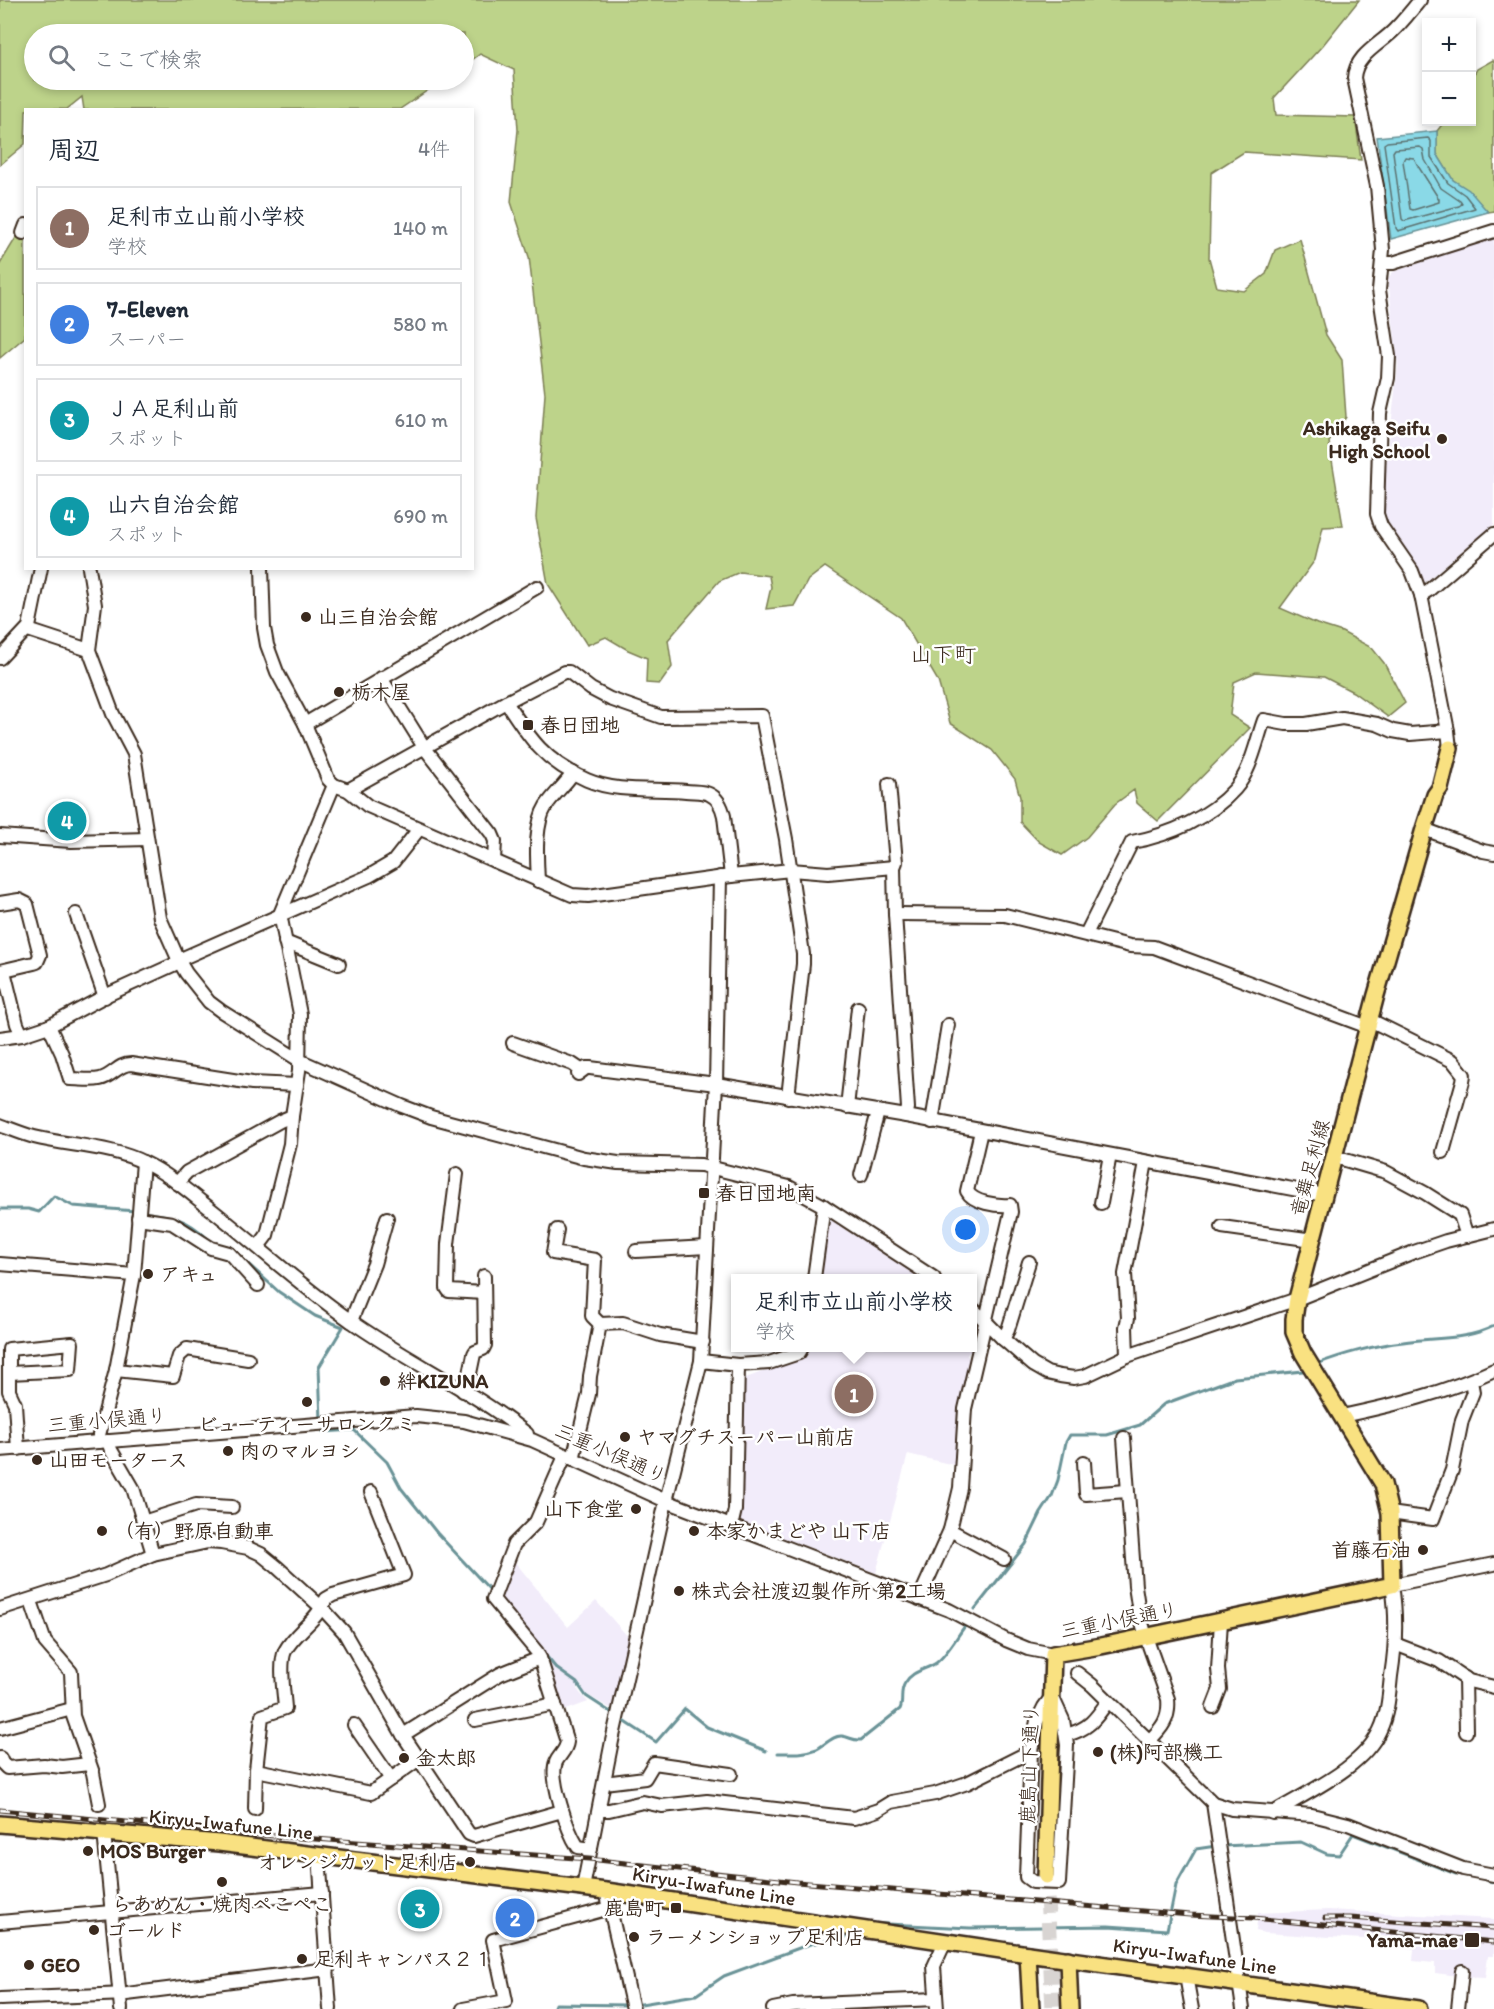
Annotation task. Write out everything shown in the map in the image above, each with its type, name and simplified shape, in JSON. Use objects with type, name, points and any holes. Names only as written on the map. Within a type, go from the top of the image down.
[{"type":"main road","name":"竜舞足利線","points":[[1392,1586],[1390,1513],[1383,1484],[1307,1362],[1294,1326],[1297,1299],[1369,1023],[1450,748]]},
{"type":"main road","name":"三重小俣通り","points":[[1053,1654],[1392,1586]]},
{"type":"main road","name":"鹿島山下通り","points":[[1046,1876],[1053,1654]]},
{"type":"main road","name":"Kiryu-Iwafune Line","points":[[0,1824],[104,1832],[320,1855],[606,1890],[945,1942],[1419,2009]]},
{"type":"main road","points":[[1028,1954],[1031,2009]]},
{"type":"main road","points":[[1068,1959],[1070,2009]]},
{"type":"street","points":[[1420,0],[1396,28],[1359,62],[1355,72],[1355,85],[1377,186],[1383,250],[1379,290],[1389,369],[1380,413],[1377,514],[1380,526],[1412,571],[1421,595],[1450,748]]},
{"type":"street","points":[[1382,264],[1393,263],[1494,231]]},
{"type":"street","points":[[1421,595],[1494,534]]},
{"type":"street","points":[[0,658],[28,630],[41,570]]},
{"type":"street","points":[[89,570],[95,605],[89,650],[113,714],[134,754],[160,918],[179,961],[209,1002],[299,1060],[431,1117],[539,1148],[584,1158],[618,1163],[710,1166],[789,1187],[824,1206],[928,1274]]},
{"type":"street","points":[[262,570],[264,628],[267,645],[277,672],[305,724],[325,774],[334,785],[348,790],[368,806],[572,895],[588,896],[791,870],[828,873],[894,867]]},
{"type":"street","points":[[305,724],[537,587]]},
{"type":"street","points":[[28,630],[89,650]]},
{"type":"street","points":[[348,790],[564,672],[568,672],[591,689],[610,699],[661,717],[762,716],[791,870],[803,964],[788,1097]]},
{"type":"street","points":[[381,678],[424,747],[492,834],[495,841],[494,861]]},
{"type":"street","points":[[506,702],[534,744],[557,764],[589,781],[606,785],[705,793],[711,795],[722,807],[725,877],[701,1361],[666,1501],[612,1740],[584,1888]]},
{"type":"street","points":[[1086,934],[1132,842],[1176,830],[1198,818],[1236,788],[1249,762],[1264,720],[1286,724],[1306,724],[1342,718],[1377,724],[1393,732],[1410,734],[1448,731]]},
{"type":"street","points":[[538,881],[537,846],[542,814],[573,773]]},
{"type":"street","points":[[889,784],[896,862],[894,867],[895,914],[908,1108],[906,1116]]},
{"type":"street","points":[[258,1247],[267,1235],[290,1144],[299,1060],[300,1014],[280,915],[334,785]]},
{"type":"street","points":[[0,1038],[22,1035],[49,1026],[179,961],[369,876],[393,862],[419,829]]},
{"type":"street","points":[[1424,830],[1494,854]]},
{"type":"street","points":[[0,836],[71,841],[147,839]]},
{"type":"street","points":[[0,903],[19,900],[27,904],[40,955],[37,962],[2,971],[22,1035]]},
{"type":"street","points":[[76,914],[105,997]]},
{"type":"street","points":[[895,914],[1005,915],[1130,946],[1154,947],[1369,1023],[1453,1061],[1464,1075],[1443,1152]]},
{"type":"street","points":[[285,942],[339,964]]},
{"type":"street","points":[[847,1107],[858,1008]]},
{"type":"street","points":[[932,1122],[948,1025]]},
{"type":"street","points":[[49,1026],[70,1079],[101,1079],[123,1064],[131,1064],[252,1083],[297,1085]]},
{"type":"street","points":[[513,1043],[572,1064],[579,1072],[590,1068],[716,1084],[906,1116],[1324,1195]]},
{"type":"street","points":[[861,1175],[878,1112]]},
{"type":"street","points":[[177,1183],[187,1172],[292,1116]]},
{"type":"street","points":[[0,1125],[34,1137],[114,1153],[143,1162],[177,1183],[351,1322],[463,1391],[524,1432],[532,1440]]},
{"type":"street","points":[[919,1599],[950,1530],[960,1488],[965,1409],[1011,1212],[1010,1205],[1003,1206],[974,1199],[967,1191],[981,1131]]},
{"type":"street","points":[[1101,1203],[1110,1155]]},
{"type":"street","points":[[1335,1157],[1386,1172],[1425,1193],[1460,1215],[1467,1236]]},
{"type":"street","points":[[143,1162],[134,1275],[116,1370],[101,1426],[104,1442],[133,1488],[153,1554]]},
{"type":"street","points":[[1127,1356],[1128,1318],[1125,1274],[1146,1162]]},
{"type":"street","points":[[457,1174],[448,1244],[447,1288],[449,1291],[484,1293]]},
{"type":"street","points":[[815,1274],[824,1206]]},
{"type":"street","points":[[138,1218],[172,1223],[212,1248],[229,1254],[258,1285]]},
{"type":"street","points":[[351,1322],[363,1295],[387,1218]]},
{"type":"street","points":[[1222,1227],[1313,1240]]},
{"type":"street","points":[[977,1313],[1033,1365],[1047,1373],[1074,1378],[1085,1376],[1127,1356],[1297,1299],[1414,1252],[1494,1229]]},
{"type":"street","points":[[557,1230],[553,1253],[595,1260],[592,1316],[600,1324],[623,1323],[660,1335],[703,1342]]},
{"type":"street","points":[[636,1251],[707,1247]]},
{"type":"street","points":[[1003,1339],[1008,1330],[1029,1262]]},
{"type":"street","points":[[0,1264],[134,1275]]},
{"type":"street","points":[[463,1391],[468,1383],[474,1354],[483,1349],[485,1345],[484,1276]]},
{"type":"street","points":[[591,1849],[578,1848],[562,1811],[555,1780],[555,1764],[566,1748],[567,1742],[540,1658],[494,1599],[513,1544],[536,1522],[569,1457],[589,1394],[590,1376],[600,1324]]},
{"type":"street","points":[[9,1373],[70,1370],[72,1343],[9,1349],[9,1373],[9,1391],[15,1404],[18,1449]]},
{"type":"street","points":[[116,1370],[173,1376],[179,1356],[187,1349],[248,1359]]},
{"type":"street","points":[[701,1361],[738,1365],[769,1363],[800,1352]]},
{"type":"street","points":[[731,1527],[735,1510],[738,1365]]},
{"type":"street","points":[[1342,1416],[1391,1406],[1471,1381],[1494,1370]]},
{"type":"street","points":[[1390,1513],[1433,1519],[1452,1470],[1462,1420],[1473,1392],[1471,1381]]},
{"type":"street","name":"三重小俣通り","points":[[0,1450],[416,1416],[464,1421],[532,1440],[666,1501],[949,1610],[1006,1640],[1053,1654]]},
{"type":"street","points":[[1124,1438],[1135,1586],[1146,1637],[1168,1699],[1169,1709],[1166,1721],[1148,1742]]},
{"type":"street","points":[[1084,1462],[1086,1494],[1127,1491]]},
{"type":"street","points":[[255,1809],[255,1770],[262,1716],[285,1708],[282,1662],[285,1651],[322,1608],[326,1599],[333,1594],[404,1575],[370,1492]]},
{"type":"street","points":[[143,1522],[196,1505],[232,1507]]},
{"type":"street","points":[[950,1530],[1004,1558]]},
{"type":"street","points":[[0,1609],[31,1601],[106,1575],[153,1554],[208,1542],[248,1548],[261,1554],[322,1608],[344,1632],[403,1736],[469,1834],[474,1836],[562,1811]]},
{"type":"street","name":"三重小俣通り","points":[[1392,1586],[1494,1564]]},
{"type":"street","points":[[1273,1813],[1318,1789],[1349,1766],[1369,1747],[1379,1732],[1387,1712],[1395,1644],[1396,1609],[1392,1586]]},
{"type":"street","points":[[31,1601],[45,1642],[70,1672],[72,1709],[93,1773],[99,1804]]},
{"type":"street","points":[[1213,1707],[1220,1689],[1218,1670],[1221,1621]]},
{"type":"street","points":[[1395,1644],[1439,1661],[1469,1681],[1494,1688]]},
{"type":"street","points":[[403,1736],[500,1674],[540,1658]]},
{"type":"street","points":[[1077,1673],[1213,1803],[1232,1809],[1312,1815],[1348,1824],[1463,1869],[1494,1875]]},
{"type":"street","points":[[1465,1678],[1466,1732]]},
{"type":"street","points":[[1052,1696],[1063,1720],[1067,1745],[1059,1883],[1033,1882],[1026,1877],[1031,1750],[1037,1721],[1052,1696]]},
{"type":"street","points":[[1066,1735],[1080,1732],[1090,1725],[1108,1701]]},
{"type":"street","points":[[475,1720],[555,1704]]},
{"type":"street","points":[[0,1728],[72,1709]]},
{"type":"street","points":[[354,1725],[391,1779]]},
{"type":"street","points":[[599,1810],[644,1802],[662,1806],[707,1801],[854,1818],[878,1810],[891,1802],[935,1794],[967,1783],[1031,1750]]},
{"type":"street","points":[[0,1758],[7,1768],[89,1764]]},
{"type":"street","points":[[255,1770],[370,1793],[419,1759]]},
{"type":"street","points":[[604,1783],[645,1778],[654,1763],[731,1774]]},
{"type":"street","points":[[1213,1803],[1243,2009]]},
{"type":"street","points":[[104,1832],[121,2009]]},
{"type":"street","points":[[320,1855],[330,2009]]},
{"type":"street","points":[[606,1890],[633,2009]]},
{"type":"street","points":[[0,1922],[322,1893]]},
{"type":"street","points":[[463,2009],[506,2001],[494,1940],[610,1908]]},
{"type":"street","points":[[773,2009],[937,2004],[934,1966],[945,1942]]},
{"type":"street","points":[[0,1999],[119,1995],[328,1969]]},
{"type":"street","points":[[1458,2009],[1462,1971]]},
{"type":"street","points":[[1186,1976],[1192,2009]]},
{"type":"shaded area","name":"Ashikaga Seifu High School","points":[[1494,238],[1494,524],[1424,583],[1381,512],[1398,366],[1388,278],[1393,272]]},
{"type":"shaded area","points":[[829,1219],[914,1274],[820,1274],[826,1224]]},
{"type":"shaded area","points":[[977,1318],[981,1322],[977,1342]]},
{"type":"shaded area","points":[[802,1352],[969,1352],[967,1355],[971,1362],[958,1466],[908,1454],[876,1573],[740,1521],[743,1379],[798,1359]]},
{"type":"shaded area","points":[[511,1557],[568,1627],[596,1601],[629,1638],[613,1710],[586,1694],[580,1684],[577,1686],[579,1692],[588,1702],[561,1712],[540,1652],[497,1599]]},
{"type":"shaded area","points":[[1328,1910],[1494,1919],[1494,1956],[1488,1956],[1485,1978],[1466,1977],[1435,1973],[1435,1963],[1413,1961],[1414,1949],[1395,1947],[1395,1941],[1256,1931],[1258,1913]]},
{"type":"green space","points":[[0,0],[1359,0],[1323,45],[1274,98],[1276,115],[1355,117],[1361,160],[1244,152],[1211,173],[1209,258],[1217,287],[1244,291],[1266,274],[1275,250],[1300,239],[1326,335],[1342,360],[1346,417],[1329,442],[1343,526],[1323,527],[1315,560],[1280,608],[1342,632],[1372,648],[1384,663],[1405,703],[1388,717],[1353,692],[1324,677],[1256,672],[1234,682],[1230,715],[1250,728],[1158,821],[1137,803],[1134,790],[1115,804],[1087,837],[1062,855],[1039,842],[1020,822],[1020,797],[1015,779],[992,750],[950,723],[938,681],[901,618],[825,567],[808,580],[794,606],[766,609],[771,587],[769,576],[740,572],[719,581],[668,640],[672,667],[660,684],[646,683],[647,658],[606,637],[587,645],[548,584],[536,518],[545,394],[529,257],[511,202],[518,130],[514,70],[480,54],[474,58],[474,24],[24,24],[24,90],[428,90],[401,108],[84,108],[82,97],[68,108],[24,108],[24,145],[0,165]]},
{"type":"green space","points":[[1493,60],[1494,62],[1494,211],[1488,212],[1469,191],[1453,180],[1437,154],[1437,131],[1441,126],[1476,126],[1477,69]]},
{"type":"green space","points":[[24,225],[24,338],[0,358],[0,264]]},
{"type":"water","points":[[1437,131],[1437,154],[1453,180],[1469,190],[1488,212],[1391,239],[1377,137]]},
{"type":"waterway","points":[[0,1209],[28,1209],[39,1212],[54,1196],[73,1206],[135,1211]]},
{"type":"waterway","points":[[141,1212],[185,1222],[208,1239]]},
{"type":"waterway","points":[[235,1252],[279,1292],[315,1316],[343,1327],[319,1367],[321,1421]]},
{"type":"waterway","points":[[1317,1364],[1348,1353],[1393,1343],[1461,1336],[1494,1326]]},
{"type":"waterway","points":[[975,1609],[1026,1544],[1052,1496],[1066,1442],[1070,1435],[1107,1435],[1140,1425],[1164,1404],[1235,1378],[1303,1371],[1308,1368]]},
{"type":"waterway","points":[[322,1427],[323,1432],[354,1430],[387,1462],[401,1488],[437,1533],[491,1591]]},
{"type":"waterway","points":[[778,1753],[812,1751],[839,1736],[861,1740],[900,1709],[903,1686],[908,1679],[940,1660],[965,1626]]},
{"type":"waterway","points":[[542,1651],[556,1668],[577,1683],[586,1696],[615,1715]]},
{"type":"waterway","points":[[621,1719],[656,1742],[685,1709],[707,1727],[766,1751]]},
{"type":"waterway","points":[[1223,1846],[1301,1842],[1327,1854],[1339,1855],[1353,1834],[1456,1874]]},
{"type":"waterway","points":[[867,1923],[970,1928],[1108,1926],[1167,1930],[1176,1885],[1196,1849],[1216,1846]]},
{"type":"waterway","points":[[1488,1881],[1494,1882]]},
{"type":"waterway","points":[[635,2005],[696,1995],[724,1976],[810,1944],[852,1934]]},
{"type":"waterway","points":[[553,2009],[555,2004],[629,2005]]},
{"type":"tunnel","points":[[1046,1876],[1053,2009]]},
{"type":"railway","points":[[0,1810],[274,1836],[589,1859],[797,1882],[1190,1915],[1254,1918],[1494,1942]]},
{"type":"railway","points":[[1325,1918],[1494,1928]]},
{"type":"place","name":"Ashikaga Seifu High School","points":[[1442,439]]},
{"type":"place","name":"山三自治会館","points":[[306,617]]},
{"type":"place","name":"栃木屋","points":[[339,692]]},
{"type":"place","name":"春日団地","points":[[528,725]]},
{"type":"place","name":"山六自治会館","points":[[67,821]]},
{"type":"place","name":"春日団地南","points":[[704,1193]]},
{"type":"place","name":"アキュ","points":[[148,1274]]},
{"type":"place","name":"絆KIZUNA","points":[[385,1381]]},
{"type":"place","name":"足利市立山前小学校","points":[[854,1394]]},
{"type":"place","name":"ビューティーサロンクミ","points":[[307,1402]]},
{"type":"place","name":"ヤマグチスーパー山前店","points":[[625,1437]]},
{"type":"place","name":"肉のマルヨシ","points":[[228,1451]]},
{"type":"place","name":"山田モータース","points":[[37,1460]]},
{"type":"place","name":"山下食堂","points":[[636,1509]]},
{"type":"place","name":"（有）野原自動車","points":[[102,1531]]},
{"type":"place","name":"本家かまどや 山下店","points":[[694,1531]]},
{"type":"place","name":"首藤石油","points":[[1423,1550]]},
{"type":"place","name":"株式会社渡辺製作所 第2工場","points":[[679,1591]]},
{"type":"place","name":"(株)阿部機工","points":[[1098,1752]]},
{"type":"place","name":"金太郎","points":[[404,1758]]},
{"type":"place","name":"MOS Burger","points":[[88,1851]]},
{"type":"place","name":"オレンジカット足利店","points":[[470,1862]]},
{"type":"place","name":"らあめん・焼肉ぺこぺこ","points":[[222,1882]]},
{"type":"place","name":"鹿島町","points":[[676,1908]]},
{"type":"place","name":"ＪＡ足利山前","points":[[420,1909]]},
{"type":"place","name":"7-Eleven","points":[[515,1918]]},
{"type":"place","name":"ゴールド","points":[[94,1930]]},
{"type":"place","name":"ラーメンショップ足利店","points":[[634,1937]]},
{"type":"place","name":"Yama-mae","points":[[1472,1940]]},
{"type":"place","name":"足利キャンパス２１","points":[[302,1959]]},
{"type":"place","name":"GEO","points":[[29,1965]]},
{"type":"district","name":"山下町","points":[[943,654]]}]
